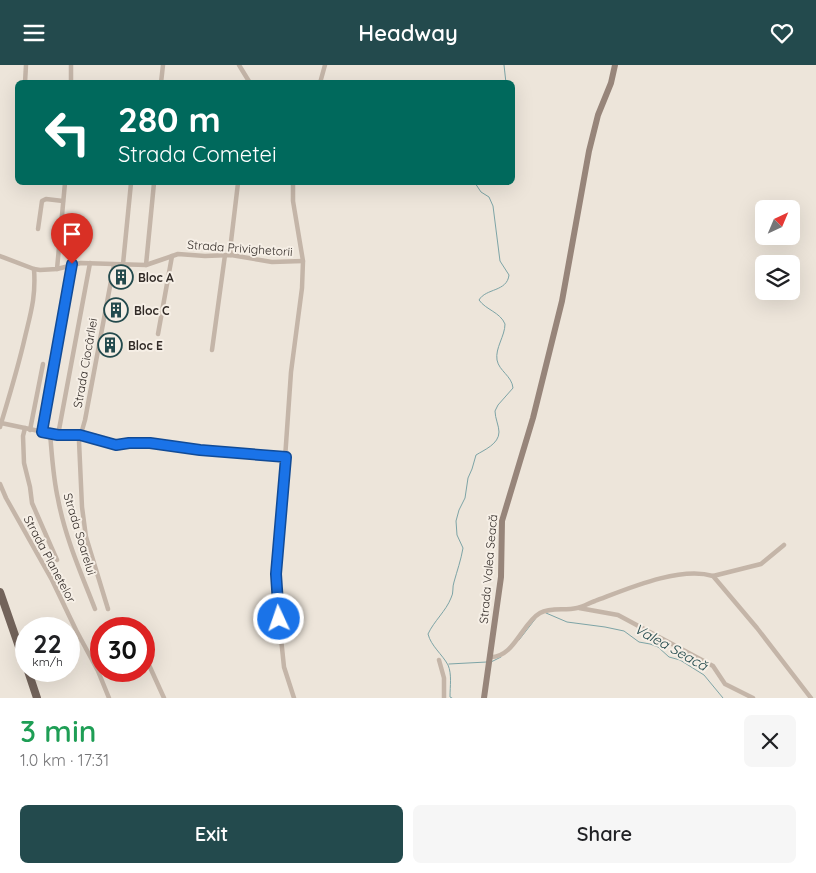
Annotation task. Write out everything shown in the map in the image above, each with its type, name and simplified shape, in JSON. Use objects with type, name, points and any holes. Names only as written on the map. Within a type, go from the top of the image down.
[{"type":"main road","name":"Strada Valea Seacă","points":[[484,698],[501,577],[502,521],[533,418],[562,301],[591,142],[598,115],[611,83],[615,65]]},
{"type":"main road","points":[[0,592],[15,635]]},
{"type":"main road","points":[[31,682],[36,698]]},
{"type":"street","points":[[25,80],[26,65]]},
{"type":"street","points":[[71,65],[71,80]]},
{"type":"street","points":[[161,80],[163,65]]},
{"type":"street","points":[[239,65],[248,80]]},
{"type":"street","points":[[321,80],[324,65]]},
{"type":"street","points":[[57,269],[65,185]]},
{"type":"street","points":[[123,264],[131,185]]},
{"type":"street","points":[[146,265],[154,185]]},
{"type":"street","points":[[212,350],[230,250],[238,185]]},
{"type":"street","points":[[293,185],[293,201],[303,261],[302,287],[291,372],[276,574],[284,667],[294,698]]},
{"type":"street","points":[[38,229],[42,201],[46,199],[63,201]]},
{"type":"street","name":"Strada Privighetorii","points":[[0,256],[34,269],[57,269],[72,264],[90,263],[146,265],[178,254],[228,255],[272,262],[303,261]]},
{"type":"street","points":[[158,334],[172,256]]},
{"type":"street","points":[[58,435],[90,263]]},
{"type":"street","points":[[42,432],[72,264]]},
{"type":"street","name":"Strada Ciocârliei","points":[[108,609],[86,537],[79,441],[86,415],[114,265]]},
{"type":"street","points":[[34,269],[35,289],[31,314],[16,377],[1,425],[58,435],[80,435],[116,445],[150,443],[200,450],[286,457]]},
{"type":"street","points":[[43,364],[28,429],[23,436],[24,463],[32,503],[57,560]]},
{"type":"street","name":"Strada Soarelui","points":[[50,433],[54,479],[62,517],[95,609]]},
{"type":"street","name":"Strada Planetelor","points":[[0,484],[52,580],[98,671],[109,698]]},
{"type":"street","points":[[578,608],[657,580],[680,575],[712,576],[761,565],[784,545]]},
{"type":"street","points":[[712,576],[757,628],[811,698]]},
{"type":"street","points":[[489,660],[500,656],[508,649],[538,614],[553,610],[578,608],[618,615],[713,666],[725,684],[753,698]]},
{"type":"street","points":[[439,660],[444,678],[444,698]]},
{"type":"street","points":[[155,679],[164,698]]},
{"type":"waterway","points":[[504,65],[506,80]]},
{"type":"waterway","points":[[452,698],[450,697],[448,665],[428,634],[449,603],[452,594],[463,548],[457,535],[456,521],[465,498],[468,478],[476,455],[497,440],[499,432],[495,411],[513,388],[497,360],[497,351],[505,324],[500,317],[479,300],[486,293],[504,284],[509,275],[500,261],[493,206],[489,197],[481,192],[476,185]]},
{"type":"waterway","name":"Valea Seacă","points":[[546,613],[567,622],[624,631],[639,642],[658,647],[669,657],[680,660],[704,675],[723,698]]},
{"type":"waterway","name":"Valea Seacă","points":[[519,640],[536,618]]},
{"type":"waterway","name":"Valea Seacă","points":[[491,662],[501,657]]},
{"type":"waterway","name":"Valea Seacă","points":[[449,664],[487,662]]},
{"type":"place","name":"Bloc A","points":[[121,277]]},
{"type":"place","name":"Bloc C","points":[[116,310]]},
{"type":"place","name":"Bloc E","points":[[110,345]]},
{"type":"route","points":[[72,264],[42,432],[58,435],[80,435],[116,445],[155,443],[200,450],[286,457],[276,574],[279,619]]}]
